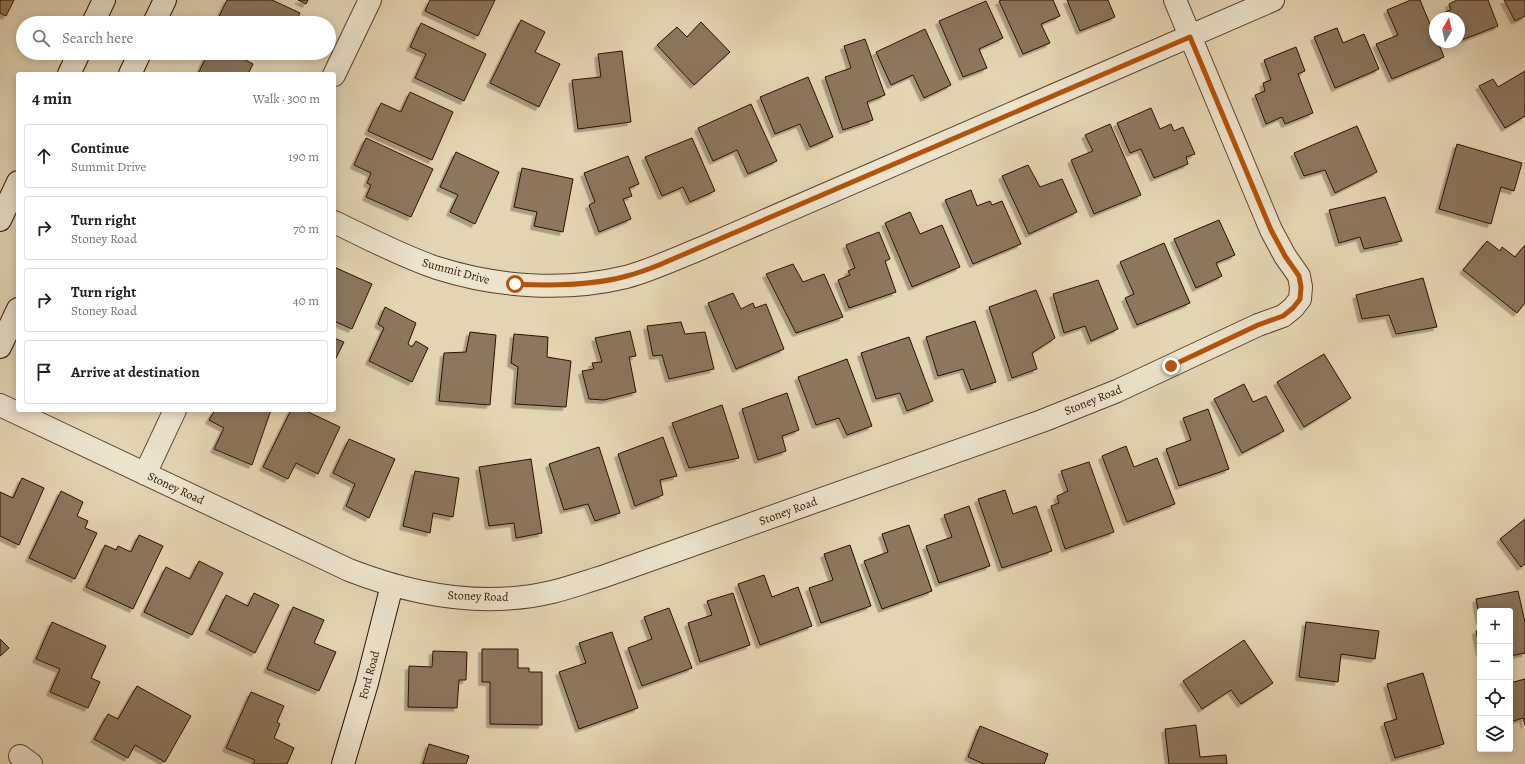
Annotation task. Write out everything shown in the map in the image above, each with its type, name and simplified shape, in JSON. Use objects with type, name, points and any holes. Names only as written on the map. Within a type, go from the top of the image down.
[{"type":"street","points":[[96,16],[104,0]]},
{"type":"street","points":[[157,16],[165,0]]},
{"type":"street","points":[[335,72],[370,0]]},
{"type":"street","name":"Stoney Road","points":[[17,412],[349,570],[392,585],[433,594],[473,599],[512,598],[551,592],[602,577],[1042,421],[1117,391],[1258,325],[1283,316],[1293,308],[1300,299],[1301,287],[1299,276],[1285,256],[1271,230],[1175,0]]},
{"type":"street","name":"Summit Drive","points":[[336,223],[398,252],[437,268],[478,278],[515,284],[555,286],[593,283],[626,276],[710,245],[1273,0]]},
{"type":"street","points":[[70,72],[76,60]]},
{"type":"street","points":[[131,72],[137,60]]},
{"type":"street","points":[[0,220],[16,186]]},
{"type":"street","points":[[0,347],[16,313]]},
{"type":"street","name":"Stoney Road","points":[[0,404],[16,412]]},
{"type":"street","points":[[145,474],[174,412]]},
{"type":"street","name":"Ford Road","points":[[343,764],[367,683],[392,585]]},
{"type":"building","points":[[0,0],[14,0],[6,16],[0,13]]},
{"type":"building","points":[[227,0],[272,0],[300,13],[298,16],[219,16]]},
{"type":"building","points":[[298,0],[308,0],[306,4]]},
{"type":"building","points":[[430,0],[495,0],[478,36],[425,11]]},
{"type":"building","points":[[1053,0],[1060,16],[1041,24],[1050,43],[1023,54],[999,1]]},
{"type":"building","points":[[1067,0],[1108,0],[1115,17],[1080,31]]},
{"type":"building","points":[[1411,0],[1420,0],[1429,22],[1429,48],[1440,48],[1444,57],[1392,79],[1376,44],[1398,35],[1387,10]]},
{"type":"building","points":[[1457,0],[1488,0],[1498,26],[1465,39],[1465,12],[1446,12],[1451,10],[1449,4]]},
{"type":"building","points":[[1504,0],[1525,0],[1525,16],[1515,21]]},
{"type":"building","points":[[986,1],[1003,38],[979,49],[987,68],[963,77],[939,21]]},
{"type":"building","points":[[521,20],[545,32],[535,52],[560,64],[539,107],[490,83]]},
{"type":"building","points":[[701,22],[730,52],[694,85],[657,45],[677,27],[687,37]]},
{"type":"building","points":[[421,23],[486,54],[464,101],[415,78],[426,54],[410,47]]},
{"type":"building","points":[[1337,28],[1343,43],[1364,34],[1379,69],[1335,88],[1314,37]]},
{"type":"building","points":[[925,29],[951,85],[924,98],[913,75],[891,85],[876,52]]},
{"type":"building","points":[[865,39],[885,95],[867,102],[873,120],[843,130],[825,77],[851,68],[844,46]]},
{"type":"building","points":[[1296,47],[1305,71],[1298,74],[1313,113],[1285,124],[1282,117],[1266,124],[1255,95],[1265,91],[1263,83],[1271,80],[1264,60]]},
{"type":"building","points":[[622,51],[631,122],[578,129],[572,80],[601,77],[598,54]]},
{"type":"building","points":[[205,60],[245,60],[253,64],[249,72],[199,72]]},
{"type":"building","points":[[1525,71],[1525,116],[1505,128],[1479,86],[1493,79],[1498,87]]},
{"type":"building","points":[[808,77],[833,137],[810,147],[800,124],[775,134],[760,97]]},
{"type":"building","points":[[410,92],[453,112],[432,160],[368,131],[381,103],[401,112]]},
{"type":"building","points":[[751,104],[777,161],[748,174],[737,150],[713,161],[698,128]]},
{"type":"building","points":[[1151,108],[1160,129],[1171,124],[1174,131],[1183,127],[1195,154],[1186,157],[1188,164],[1154,178],[1141,149],[1130,153],[1117,123]]},
{"type":"building","points":[[1110,124],[1141,195],[1094,214],[1071,160],[1093,151],[1085,135]]},
{"type":"building","points":[[1357,126],[1377,172],[1335,193],[1325,170],[1304,176],[1294,153]]},
{"type":"building","points":[[366,138],[433,169],[411,217],[366,197],[371,185],[367,183],[371,173],[354,165]]},
{"type":"building","points":[[692,138],[715,191],[690,202],[683,187],[662,196],[645,157]]},
{"type":"building","points":[[1457,144],[1522,163],[1514,191],[1501,187],[1491,224],[1439,209]]},
{"type":"building","points":[[456,152],[499,172],[475,224],[450,212],[458,195],[440,187]]},
{"type":"building","points":[[628,156],[639,184],[629,188],[632,196],[623,199],[631,219],[599,232],[589,205],[595,202],[584,173]]},
{"type":"building","points":[[1028,165],[1040,187],[1062,179],[1077,212],[1029,234],[1002,176]]},
{"type":"building","points":[[522,168],[573,179],[563,232],[534,226],[537,212],[514,207]]},
{"type":"building","points":[[971,190],[977,206],[990,201],[992,205],[1002,201],[1021,244],[973,264],[945,200]]},
{"type":"building","points":[[1385,197],[1402,241],[1364,249],[1360,237],[1339,243],[1329,210]]},
{"type":"building","points":[[910,212],[920,234],[942,225],[960,267],[912,287],[885,223]]},
{"type":"building","points":[[1219,220],[1235,255],[1216,263],[1222,276],[1196,288],[1174,239]]},
{"type":"building","points":[[879,232],[890,259],[885,261],[896,292],[849,308],[838,280],[850,275],[848,271],[855,268],[846,245]]},
{"type":"building","points":[[1487,241],[1500,251],[1502,247],[1515,257],[1525,245],[1525,303],[1517,313],[1463,270]]},
{"type":"building","points":[[1164,243],[1190,303],[1137,325],[1125,298],[1134,294],[1120,262]]},
{"type":"building","points":[[793,264],[803,282],[824,274],[843,317],[796,333],[766,274]]},
{"type":"building","points":[[336,268],[372,284],[352,329],[336,322]]},
{"type":"building","points":[[1423,278],[1437,327],[1396,334],[1389,315],[1362,319],[1356,295]]},
{"type":"building","points":[[1098,280],[1118,329],[1091,341],[1085,326],[1064,333],[1053,294]]},
{"type":"building","points":[[1036,290],[1055,338],[1032,353],[1037,369],[1012,378],[989,307]]},
{"type":"building","points":[[733,293],[741,309],[753,303],[755,308],[766,304],[784,349],[736,369],[708,303]]},
{"type":"building","points":[[385,307],[416,323],[408,344],[412,347],[416,341],[428,348],[412,382],[369,361],[384,328],[378,324]]},
{"type":"building","points":[[975,321],[996,382],[971,390],[963,369],[938,376],[926,337]]},
{"type":"building","points":[[681,322],[685,334],[705,332],[714,369],[669,379],[662,355],[653,356],[647,326]]},
{"type":"building","points":[[630,331],[636,356],[629,357],[636,392],[604,400],[589,399],[582,371],[594,369],[592,363],[602,362],[595,338]]},
{"type":"building","points":[[470,332],[496,335],[490,405],[439,401],[444,353],[466,352]]},
{"type":"building","points":[[514,334],[548,337],[547,357],[571,361],[566,407],[515,404],[518,367],[511,363]]},
{"type":"building","points":[[909,337],[933,401],[907,411],[900,393],[876,399],[861,353]]},
{"type":"building","points":[[336,339],[344,342],[336,358]]},
{"type":"building","points":[[1324,354],[1351,398],[1304,427],[1277,382]]},
{"type":"building","points":[[847,359],[872,426],[847,435],[839,418],[816,425],[798,377]]},
{"type":"building","points":[[1244,384],[1253,402],[1266,396],[1284,431],[1242,453],[1214,399]]},
{"type":"building","points":[[787,393],[799,430],[782,436],[786,451],[758,460],[742,409]]},
{"type":"building","points":[[722,405],[739,458],[689,468],[672,423]]},
{"type":"building","points":[[1208,409],[1229,469],[1179,486],[1166,449],[1191,440],[1183,418]]},
{"type":"building","points":[[214,412],[270,412],[252,465],[214,449],[224,428],[209,420]]},
{"type":"building","points":[[290,412],[308,412],[340,427],[318,474],[296,463],[288,479],[263,467]]},
{"type":"building","points":[[663,437],[677,476],[660,480],[663,495],[635,506],[618,454]]},
{"type":"building","points":[[349,439],[395,459],[369,518],[346,506],[355,484],[333,473]]},
{"type":"building","points":[[1126,446],[1134,467],[1157,458],[1175,504],[1127,522],[1102,456]]},
{"type":"building","points":[[599,447],[620,513],[595,521],[588,504],[564,510],[549,464]]},
{"type":"building","points":[[531,459],[542,533],[516,538],[514,523],[489,526],[479,467]]},
{"type":"building","points":[[1089,462],[1114,532],[1065,549],[1051,506],[1059,503],[1057,496],[1068,491],[1061,471]]},
{"type":"building","points":[[415,471],[459,478],[453,517],[433,513],[430,533],[403,526]]},
{"type":"building","points":[[22,478],[44,488],[19,545],[0,536],[0,492],[13,498]]},
{"type":"building","points":[[1005,490],[1013,514],[1036,506],[1052,551],[1002,568],[978,499]]},
{"type":"building","points":[[61,491],[83,502],[77,516],[88,521],[85,528],[97,533],[75,579],[29,558]]},
{"type":"building","points":[[969,506],[990,566],[939,583],[926,546],[952,537],[944,515]]},
{"type":"building","points":[[1525,519],[1525,564],[1521,567],[1500,539]]},
{"type":"building","points":[[909,525],[932,591],[882,609],[864,561],[888,552],[882,534]]},
{"type":"building","points":[[139,535],[163,546],[133,609],[86,587],[105,545],[116,550],[118,546],[131,552]]},
{"type":"building","points":[[850,545],[871,606],[821,623],[809,588],[833,580],[824,554]]},
{"type":"building","points":[[199,561],[223,573],[192,635],[144,612],[166,567],[190,579]]},
{"type":"building","points":[[764,575],[772,597],[798,587],[812,626],[760,645],[738,584]]},
{"type":"building","points":[[1518,591],[1525,622],[1525,653],[1513,655],[1513,608],[1478,608],[1476,599]]},
{"type":"building","points":[[254,593],[279,605],[255,653],[209,630],[226,595],[248,606]]},
{"type":"building","points":[[733,593],[750,645],[700,662],[688,623],[712,615],[707,601]]},
{"type":"building","points":[[293,607],[324,620],[314,643],[336,652],[319,691],[267,669]]},
{"type":"building","points":[[669,608],[692,668],[642,686],[628,648],[652,639],[644,617]]},
{"type":"building","points":[[52,622],[106,646],[91,678],[100,682],[88,708],[50,692],[60,669],[36,659]]},
{"type":"building","points":[[1306,622],[1379,631],[1375,659],[1341,654],[1338,682],[1299,677]]},
{"type":"building","points":[[612,632],[638,708],[579,729],[559,672],[586,663],[579,643]]},
{"type":"building","points":[[0,639],[9,648],[0,656]]},
{"type":"building","points":[[1244,640],[1273,683],[1241,704],[1231,690],[1202,709],[1183,681]]},
{"type":"building","points":[[482,649],[518,649],[518,668],[529,668],[529,672],[542,672],[542,725],[490,724],[490,682],[482,682]]},
{"type":"building","points":[[433,651],[467,652],[466,680],[459,680],[457,708],[408,707],[409,666],[432,667]]},
{"type":"building","points":[[1423,673],[1444,744],[1395,758],[1384,723],[1397,719],[1387,684]]},
{"type":"building","points":[[1525,679],[1525,725],[1523,718],[1513,721],[1513,682]]},
{"type":"building","points":[[137,686],[191,716],[165,762],[135,745],[128,758],[94,739],[108,714],[118,719]]},
{"type":"building","points":[[251,692],[284,706],[277,722],[280,724],[274,738],[294,748],[287,764],[253,764],[255,760],[226,748]]},
{"type":"building","points":[[1196,725],[1200,757],[1226,755],[1227,764],[1169,764],[1165,729]]},
{"type":"building","points":[[980,726],[1048,754],[1044,764],[984,764],[968,757]]},
{"type":"building","points":[[429,744],[469,756],[466,764],[423,764]]},
{"type":"route","points":[[515,284],[555,286],[593,283],[626,276],[659,265],[702,248],[1190,37],[1271,230],[1285,256],[1299,276],[1301,287],[1300,299],[1293,308],[1283,316],[1222,341],[1171,366]]}]
